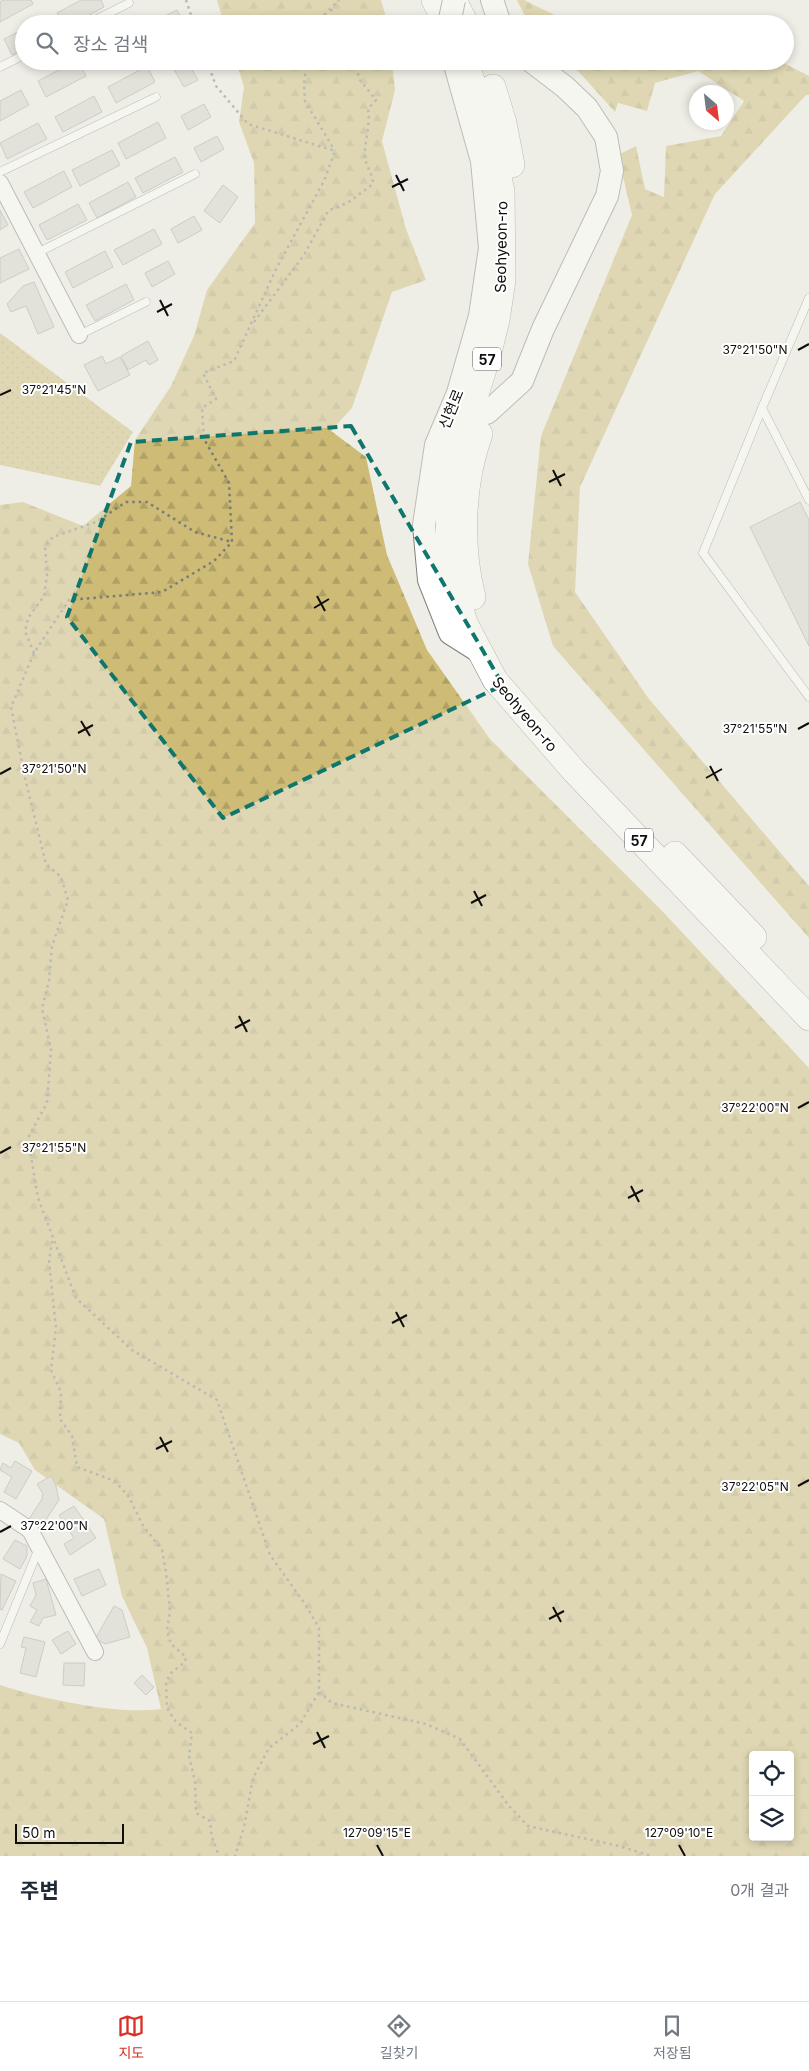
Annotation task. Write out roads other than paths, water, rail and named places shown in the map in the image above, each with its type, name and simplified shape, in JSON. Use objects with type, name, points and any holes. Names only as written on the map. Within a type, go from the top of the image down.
[{"type":"main road","points":[[434,0],[443,15]]},
{"type":"main road","points":[[450,15],[454,0]]},
{"type":"main road","points":[[454,0],[462,15]]},
{"type":"main road","points":[[492,0],[497,15]]},
{"type":"main road","name":"신현로","points":[[456,70],[482,161],[490,248],[480,316],[458,393],[436,446],[424,525],[429,580],[450,633],[480,652]]},
{"type":"main road","name":"Seohyeon-ro","points":[[468,70],[483,110],[502,192],[503,280],[497,320],[488,356],[449,481],[448,562],[464,623],[495,680],[574,770],[809,1018]]},
{"type":"main road","name":"Seohyeon-ro","points":[[486,70],[504,123],[517,198],[518,281],[512,332],[476,446],[467,498],[467,566],[474,600],[503,667],[580,753],[809,997]]},
{"type":"main road","points":[[487,412],[522,381],[543,329],[607,196],[612,171],[606,137],[587,108],[565,87],[543,70]]},
{"type":"street","points":[[0,183],[79,335]]},
{"type":"street","points":[[0,1510],[30,1530],[95,1652]]},
{"type":"lane","points":[[105,15],[129,3]]},
{"type":"lane","points":[[0,67],[15,60]]},
{"type":"lane","points":[[0,172],[156,97]]},
{"type":"lane","points":[[37,253],[194,174]]},
{"type":"lane","points":[[809,298],[703,553],[809,697]]},
{"type":"lane","points":[[79,335],[146,302]]},
{"type":"lane","points":[[762,408],[809,500]]},
{"type":"lane","points":[[0,1644],[40,1546]]}]
